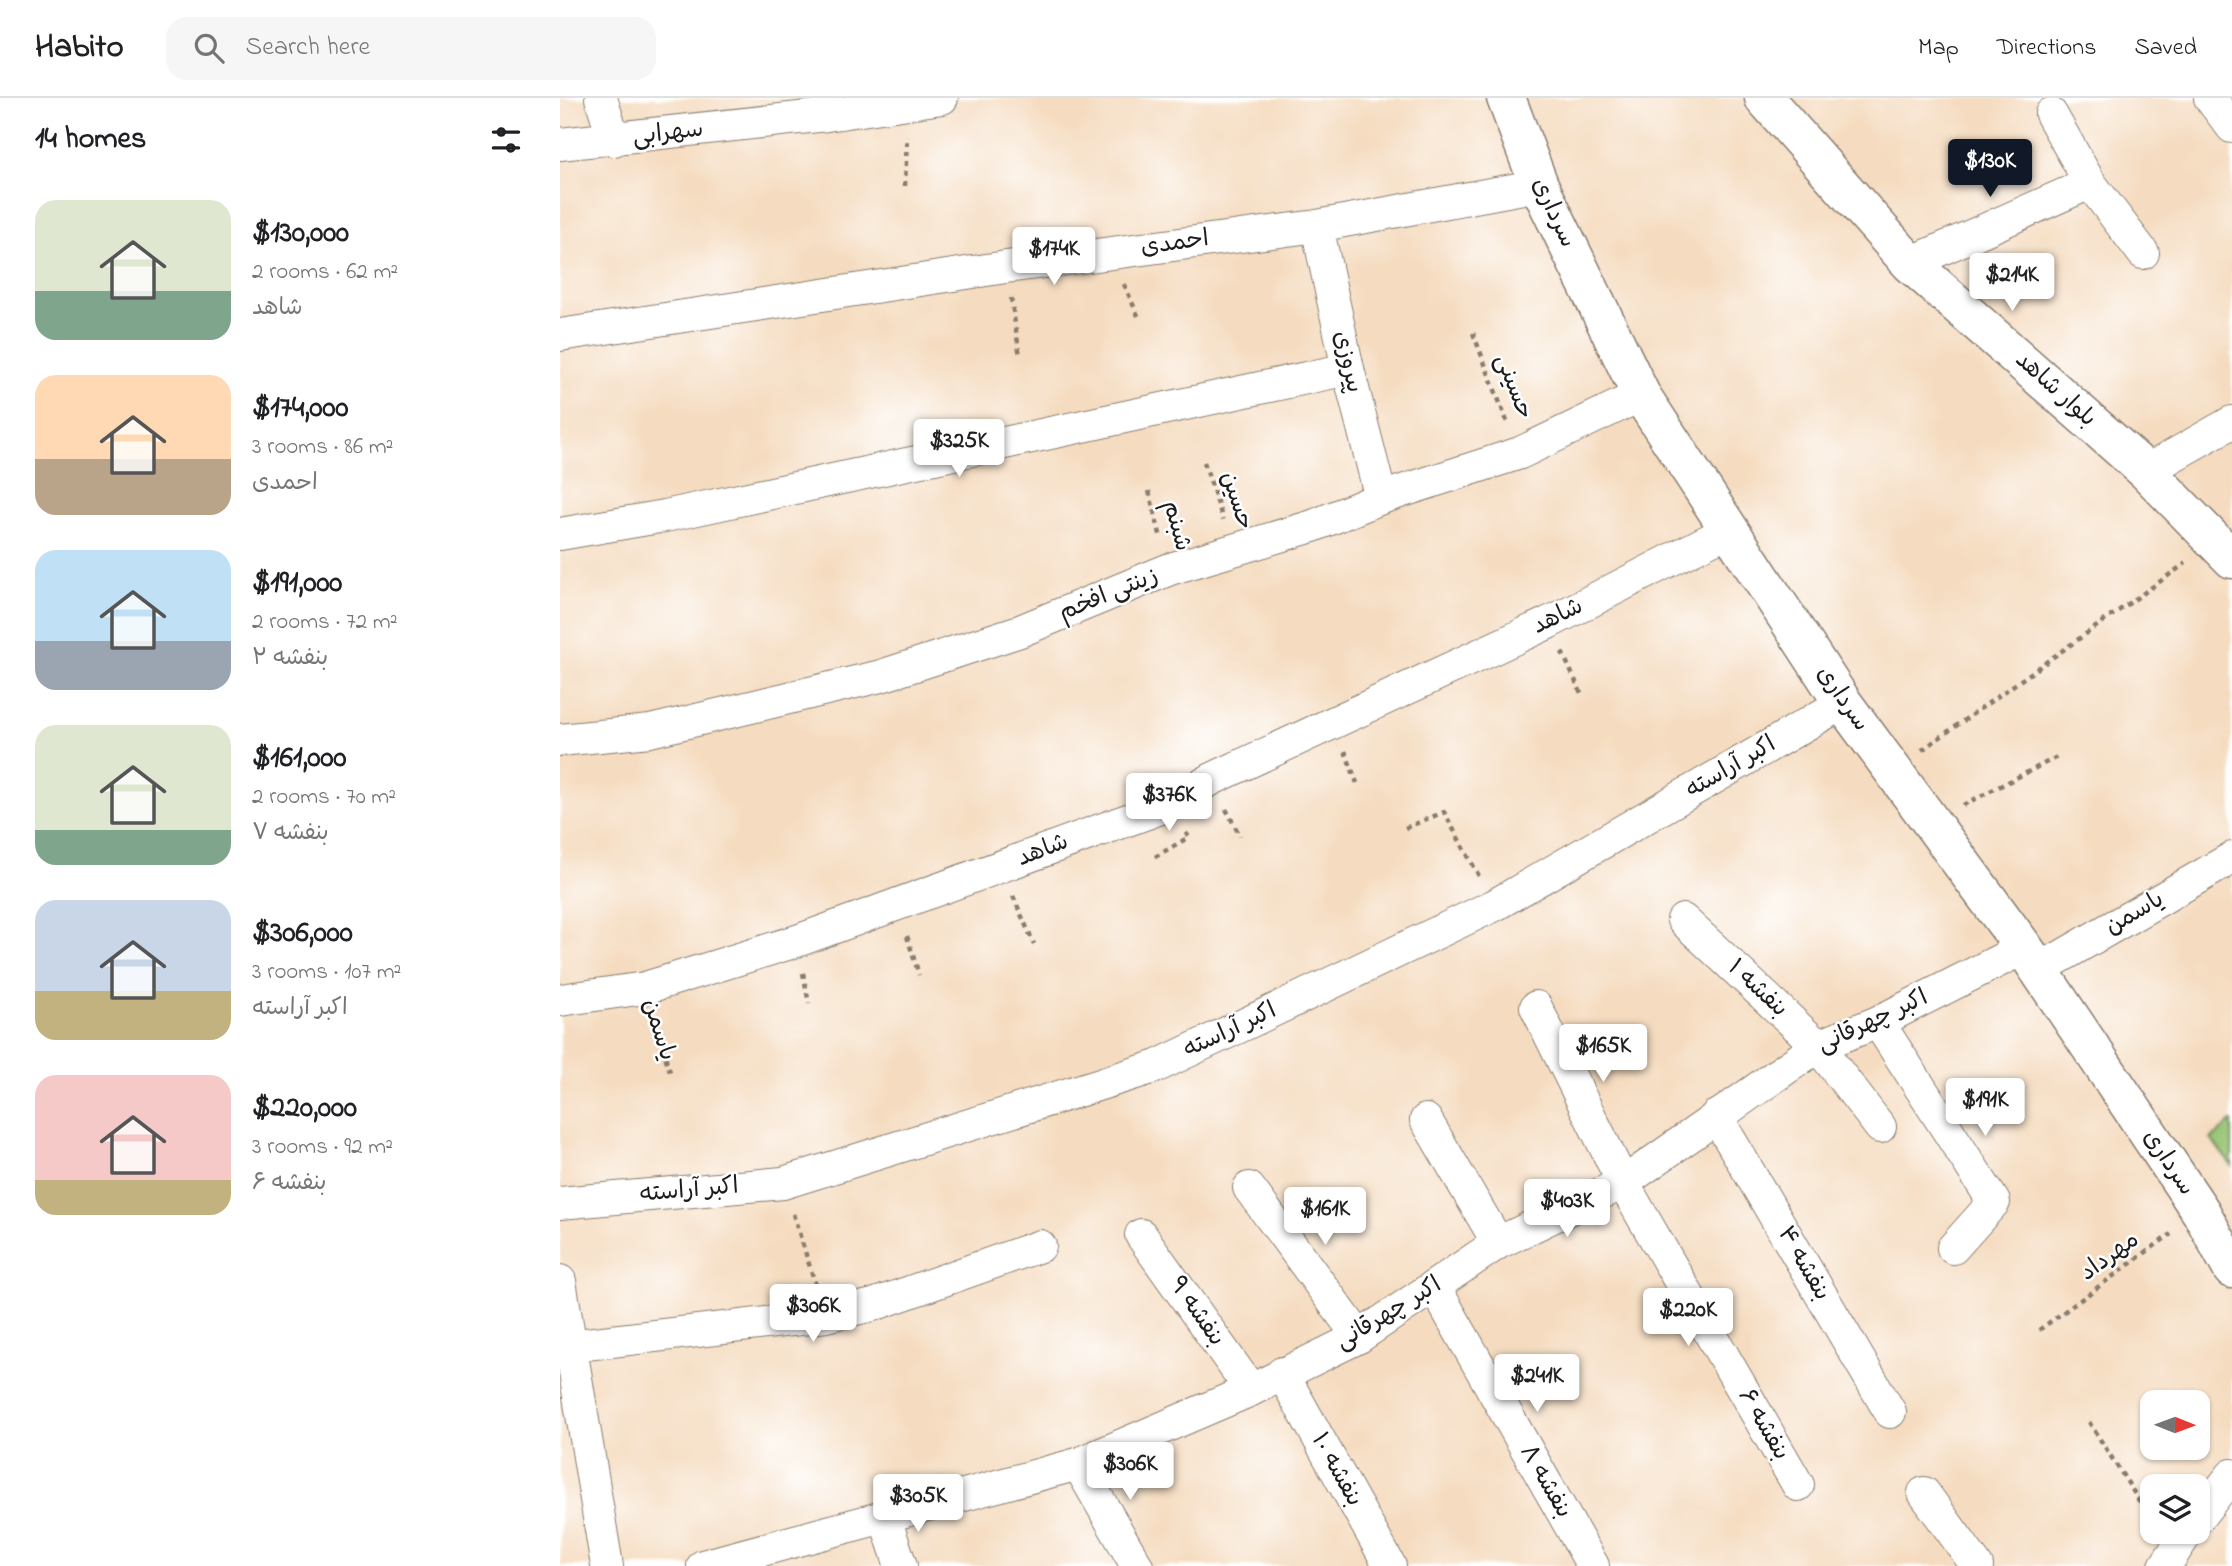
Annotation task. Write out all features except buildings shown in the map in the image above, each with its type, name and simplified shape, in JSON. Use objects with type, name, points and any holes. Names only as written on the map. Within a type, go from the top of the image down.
[{"type":"main road","name":"سرداری","points":[[1506,98],[1539,185],[1641,395],[1843,703],[2031,959],[2201,1212],[2232,1269]]},
{"type":"main road","name":"بلوار شاهد","points":[[1768,99],[1910,262],[2146,471],[2223,551]]},
{"type":"street","points":[[601,98],[614,140]]},
{"type":"street","name":"سهرابی","points":[[560,144],[614,140],[827,107],[908,104],[942,98]]},
{"type":"street","points":[[2210,98],[2232,127]]},
{"type":"street","points":[[2051,114],[2090,183],[2143,253]]},
{"type":"street","points":[[1910,262],[2090,183]]},
{"type":"street","name":"احمدی","points":[[560,335],[1006,267],[1317,226],[1539,185]]},
{"type":"street","name":"پیروزی","points":[[1317,226],[1348,369],[1381,498]]},
{"type":"street","points":[[560,534],[665,516],[1348,369]]},
{"type":"street","name":"زینتی افخم","points":[[560,740],[650,731],[881,676],[1020,631],[1170,569],[1313,526],[1381,498],[1520,453],[1641,395]]},
{"type":"street","points":[[2146,471],[2232,422]]},
{"type":"street","name":"شاهد","points":[[560,1000],[645,988],[898,906],[1166,806],[1212,779],[1548,623],[1729,530]]},
{"type":"street","name":"اکبر آراسته","points":[[560,1203],[783,1182],[1155,1067],[1495,905],[1843,703]]},
{"type":"street","name":"یاسمن","points":[[2031,959],[2232,858]]},
{"type":"street","name":"بنفشه ۱","points":[[1683,920],[1818,1046],[1880,1127]]},
{"type":"street","name":"اکبر چهرقانی","points":[[704,1566],[1078,1464],[1251,1390],[1359,1337],[1498,1243],[1623,1183],[1818,1046],[2031,959]]},
{"type":"street","name":"بنفشه ۶","points":[[1536,1007],[1623,1183],[1798,1485]]},
{"type":"street","points":[[1878,1023],[1994,1202],[1952,1248]]},
{"type":"street","name":"بنفشه ۴","points":[[1716,1116],[1890,1412]]},
{"type":"street","points":[[1426,1120],[1498,1243]]},
{"type":"street","points":[[1249,1188],[1359,1337]]},
{"type":"street","name":"بنفشه ۹","points":[[1141,1235],[1251,1390]]},
{"type":"street","points":[[565,1346],[826,1316],[873,1305],[1040,1247]]},
{"type":"street","points":[[560,1281],[565,1346],[607,1566]]},
{"type":"street","name":"بنفشه ۸","points":[[1435,1288],[1593,1566]]},
{"type":"street","name":"بنفشه ۱۰","points":[[1282,1373],[1390,1566]]},
{"type":"street","points":[[1078,1464],[1137,1566]]},
{"type":"street","points":[[2210,1503],[2232,1475]]},
{"type":"street","points":[[1924,1493],[1977,1566]]},
{"type":"street","points":[[885,1518],[901,1566]]},
{"type":"street","points":[[2165,1566],[2179,1544]]},
{"type":"path","points":[[905,186],[908,104]]},
{"type":"path","points":[[1006,267],[1020,356]]},
{"type":"path","name":"حسینی","points":[[1474,333],[1520,453]]},
{"type":"path","name":"حسین","points":[[1204,462],[1233,551]]},
{"type":"path","name":"شبنم","points":[[1149,491],[1170,569]]},
{"type":"path","points":[[1892,771],[2223,551]]},
{"type":"path","points":[[1548,623],[1582,695]]},
{"type":"path","points":[[1931,822],[2061,755]]},
{"type":"path","points":[[1405,828],[1444,812],[1495,905]]},
{"type":"path","points":[[1000,867],[1034,944]]},
{"type":"path","points":[[898,906],[919,975]]},
{"type":"path","name":"یاسمن","points":[[645,988],[670,1072]]},
{"type":"path","points":[[783,1182],[826,1316]]},
{"type":"path","name":"مهرداد","points":[[2039,1330],[2201,1212]]},
{"type":"path","points":[[2089,1422],[2140,1502]]},
{"type":"green space","points":[[2232,1121],[2232,1166],[2211,1139]]}]
